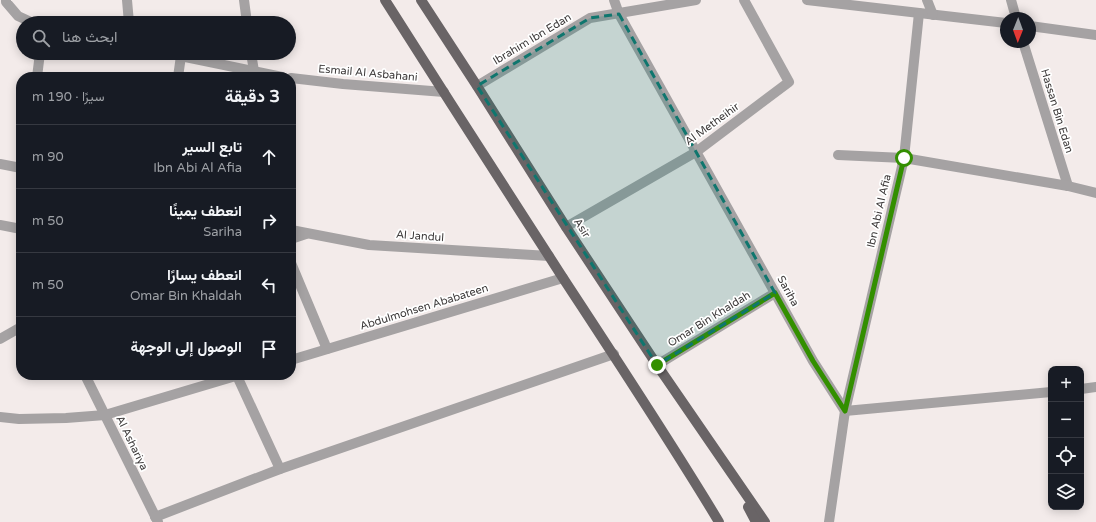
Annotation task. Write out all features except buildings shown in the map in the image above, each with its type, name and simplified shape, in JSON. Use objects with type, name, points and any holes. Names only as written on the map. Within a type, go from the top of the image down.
[{"type":"main road","points":[[385,0],[563,278],[614,354],[719,522]]},
{"type":"main road","name":"Asir","points":[[421,0],[566,227],[657,365],[727,467]]},
{"type":"main road","points":[[727,467],[756,522]]},
{"type":"main road","points":[[727,467],[765,522]]},
{"type":"street","points":[[6,0],[18,16]]},
{"type":"street","points":[[127,0],[128,16]]},
{"type":"street","points":[[244,0],[246,16]]},
{"type":"street","name":"Sariha","points":[[614,0],[619,14],[813,361],[845,411]]},
{"type":"street","name":"Ibrahim Ibn Edan","points":[[477,86],[590,18],[696,0]]},
{"type":"street","name":"Al Metheihir","points":[[566,227],[696,152],[788,82],[744,0]]},
{"type":"street","points":[[807,0],[830,1],[1000,22]]},
{"type":"street","points":[[927,0],[933,15]]},
{"type":"street","points":[[1011,0],[1014,12]]},
{"type":"street","name":"Ibn Abi Al Afia","points":[[829,522],[845,411],[904,158],[919,13]]},
{"type":"street","points":[[1036,27],[1096,35]]},
{"type":"street","name":"Hassan Bin Edan","points":[[1025,48],[1068,186]]},
{"type":"street","points":[[38,72],[39,60]]},
{"type":"street","points":[[179,72],[180,60]]},
{"type":"street","points":[[195,60],[236,72],[259,72]]},
{"type":"street","points":[[252,60],[254,71]]},
{"type":"street","name":"Esmail Al Asbahani","points":[[296,79],[444,92]]},
{"type":"street","points":[[838,155],[904,158],[1068,186],[1096,193]]},
{"type":"street","points":[[0,164],[16,167]]},
{"type":"street","points":[[0,225],[16,228]]},
{"type":"street","name":"Al Jandul","points":[[296,231],[369,245],[549,256]]},
{"type":"street","points":[[296,237],[308,234]]},
{"type":"street","points":[[296,275],[327,349]]},
{"type":"street","name":"Abdulmohsen Ababateen","points":[[296,358],[563,278]]},
{"type":"street","name":"Omar Bin Khaldah","points":[[657,365],[775,293]]},
{"type":"street","points":[[0,339],[16,330]]},
{"type":"street","points":[[157,519],[280,469],[614,354]]},
{"type":"street","name":"Al Ashariya","points":[[88,380],[157,519]]},
{"type":"street","points":[[0,417],[19,419],[105,415],[220,380]]},
{"type":"street","points":[[235,380],[280,469]]},
{"type":"street","points":[[1084,389],[1096,387]]},
{"type":"street","points":[[845,411],[1048,392]]},
{"type":"highlighted area","points":[[619,14],[775,293],[657,365],[477,86],[590,18]]},
{"type":"route","points":[[657,365],[775,293],[813,361],[845,411],[904,158]]}]
